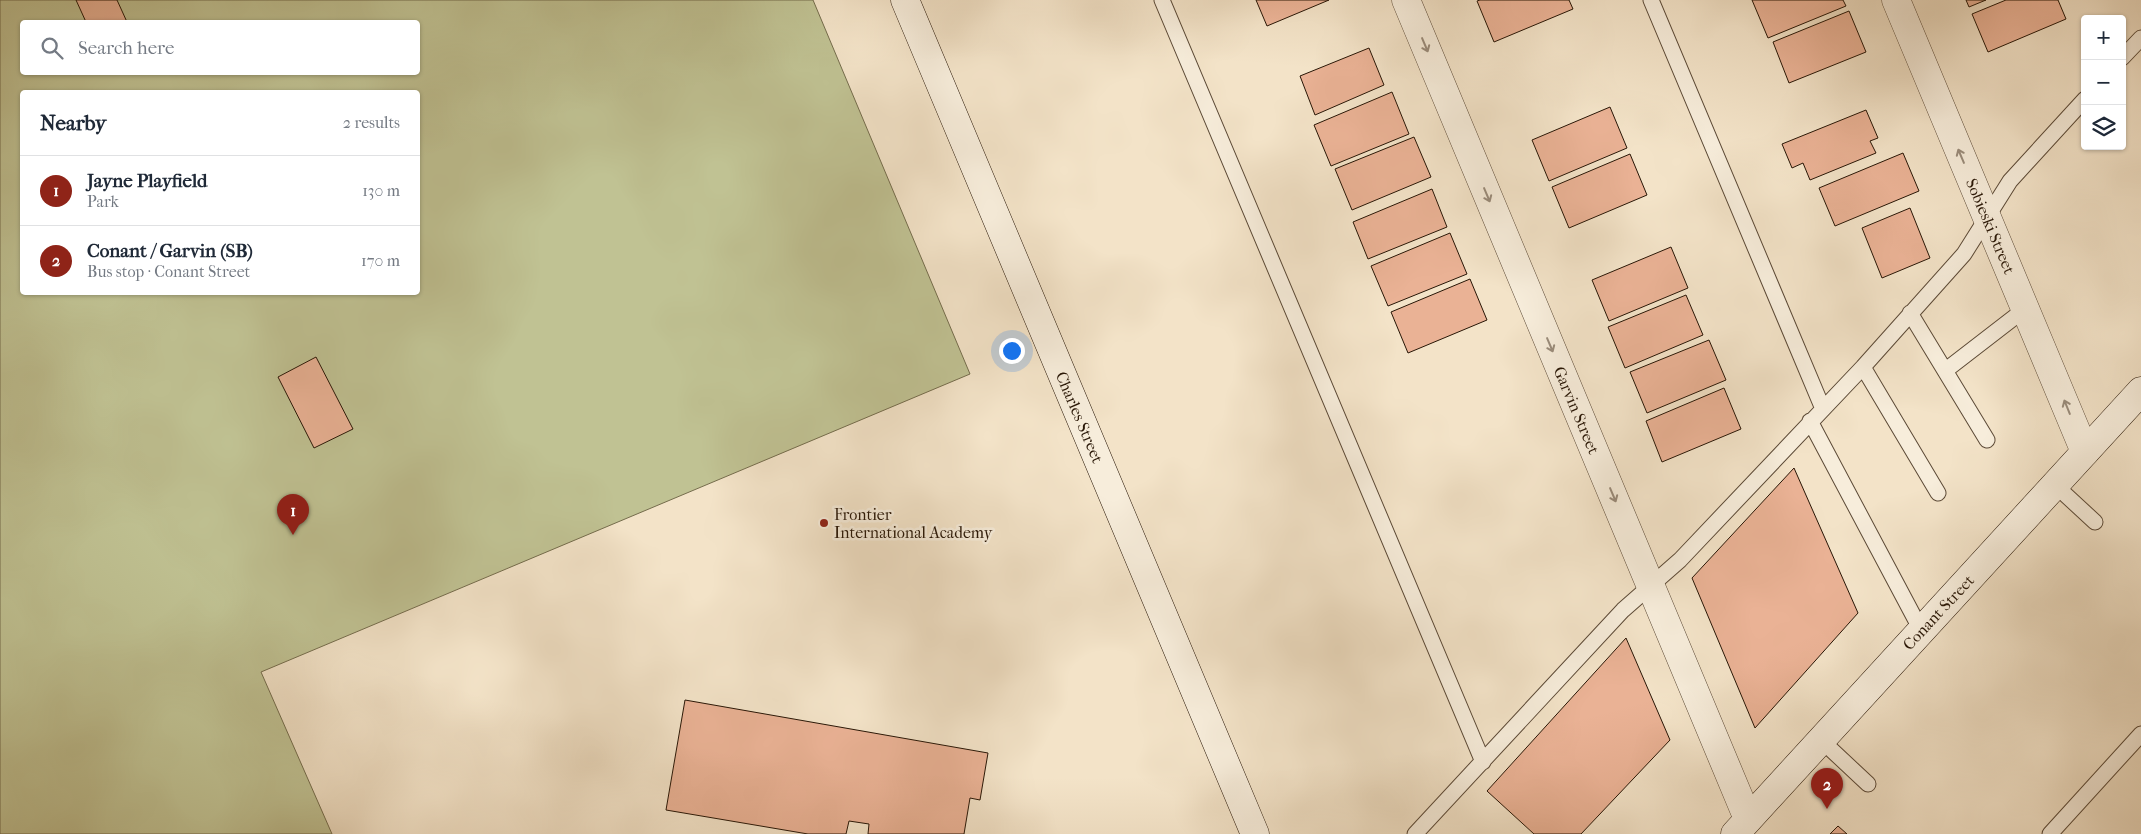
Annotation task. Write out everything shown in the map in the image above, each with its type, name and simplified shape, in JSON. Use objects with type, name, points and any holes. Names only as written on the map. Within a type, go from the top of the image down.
[{"type":"street","name":"Charles Street","points":[[905,0],[1254,834]]},
{"type":"street","name":"Garvin Street","points":[[1406,0],[1651,586],[1741,827]]},
{"type":"street","name":"Sobieski Street","points":[[1896,0],[2085,452]]},
{"type":"street","name":"Conant Street","points":[[1741,827],[2141,391]]},
{"type":"lane","points":[[1162,0],[1483,762]]},
{"type":"lane","points":[[1651,0],[1823,409]]},
{"type":"lane","points":[[2126,55],[2139,44]]},
{"type":"lane","points":[[1415,834],[1623,610],[1680,560],[1863,367],[1964,254],[2010,181],[2081,103]]},
{"type":"lane","points":[[1946,370],[2026,309]]},
{"type":"lane","points":[[1910,313],[1987,440]]},
{"type":"lane","points":[[1863,367],[1938,494]]},
{"type":"lane","points":[[1810,421],[1921,630]]},
{"type":"lane","points":[[2055,485],[2095,522]]},
{"type":"lane","points":[[2050,834],[2141,734]]},
{"type":"lane","points":[[1820,740],[1868,784]]},
{"type":"green space","points":[[0,0],[813,0],[970,374],[261,672],[332,834],[0,834]]},
{"type":"building","points":[[76,0],[117,0],[126,20],[85,20]]},
{"type":"building","points":[[1256,0],[1329,0],[1267,26]]},
{"type":"building","points":[[1569,0],[1573,9],[1494,42],[1477,1]]},
{"type":"building","points":[[1752,0],[1843,0],[1846,6],[1768,38]]},
{"type":"building","points":[[1966,0],[1986,0],[1969,7]]},
{"type":"building","points":[[2006,0],[2058,0],[2066,19],[1988,52],[1972,14]]},
{"type":"building","points":[[1849,11],[1866,52],[1789,83],[1773,42]]},
{"type":"building","points":[[1369,48],[1384,85],[1315,115],[1300,76]]},
{"type":"building","points":[[1392,92],[1409,134],[1331,166],[1314,125]]},
{"type":"building","points":[[1610,107],[1627,148],[1549,181],[1532,140]]},
{"type":"building","points":[[1866,110],[1878,138],[1870,141],[1876,153],[1810,180],[1803,163],[1792,168],[1782,144]]},
{"type":"building","points":[[1414,137],[1431,177],[1352,210],[1335,169]]},
{"type":"building","points":[[1903,153],[1919,191],[1835,226],[1819,188]]},
{"type":"building","points":[[1630,154],[1647,195],[1569,228],[1552,187]]},
{"type":"building","points":[[1432,189],[1447,227],[1368,259],[1353,222]]},
{"type":"building","points":[[1910,208],[1930,258],[1882,278],[1862,228]]},
{"type":"building","points":[[1450,233],[1467,274],[1388,306],[1371,266]]},
{"type":"building","points":[[1671,247],[1688,288],[1609,321],[1592,280]]},
{"type":"building","points":[[1470,279],[1487,320],[1408,353],[1391,312]]},
{"type":"building","points":[[1686,295],[1703,335],[1625,368],[1608,327]]},
{"type":"building","points":[[1709,340],[1726,380],[1647,413],[1630,372]]},
{"type":"building","points":[[316,357],[353,429],[314,448],[278,377]]},
{"type":"building","points":[[1724,388],[1741,429],[1662,462],[1646,421]]},
{"type":"building","points":[[1794,468],[1858,613],[1755,728],[1692,578]]},
{"type":"building","points":[[1626,638],[1670,740],[1581,834],[1534,834],[1487,791]]},
{"type":"building","points":[[685,700],[988,753],[980,800],[970,798],[964,834],[868,834],[869,824],[849,821],[846,834],[808,834],[666,810]]},
{"type":"building","points":[[1838,826],[1847,834],[1830,834]]},
{"type":"place","name":"Frontier International Academy","points":[[824,523]]},
{"type":"place","name":"Jayne Playfield","points":[[293,535]]},
{"type":"place","name":"Conant / Garvin (SB)","points":[[1827,809]]}]
